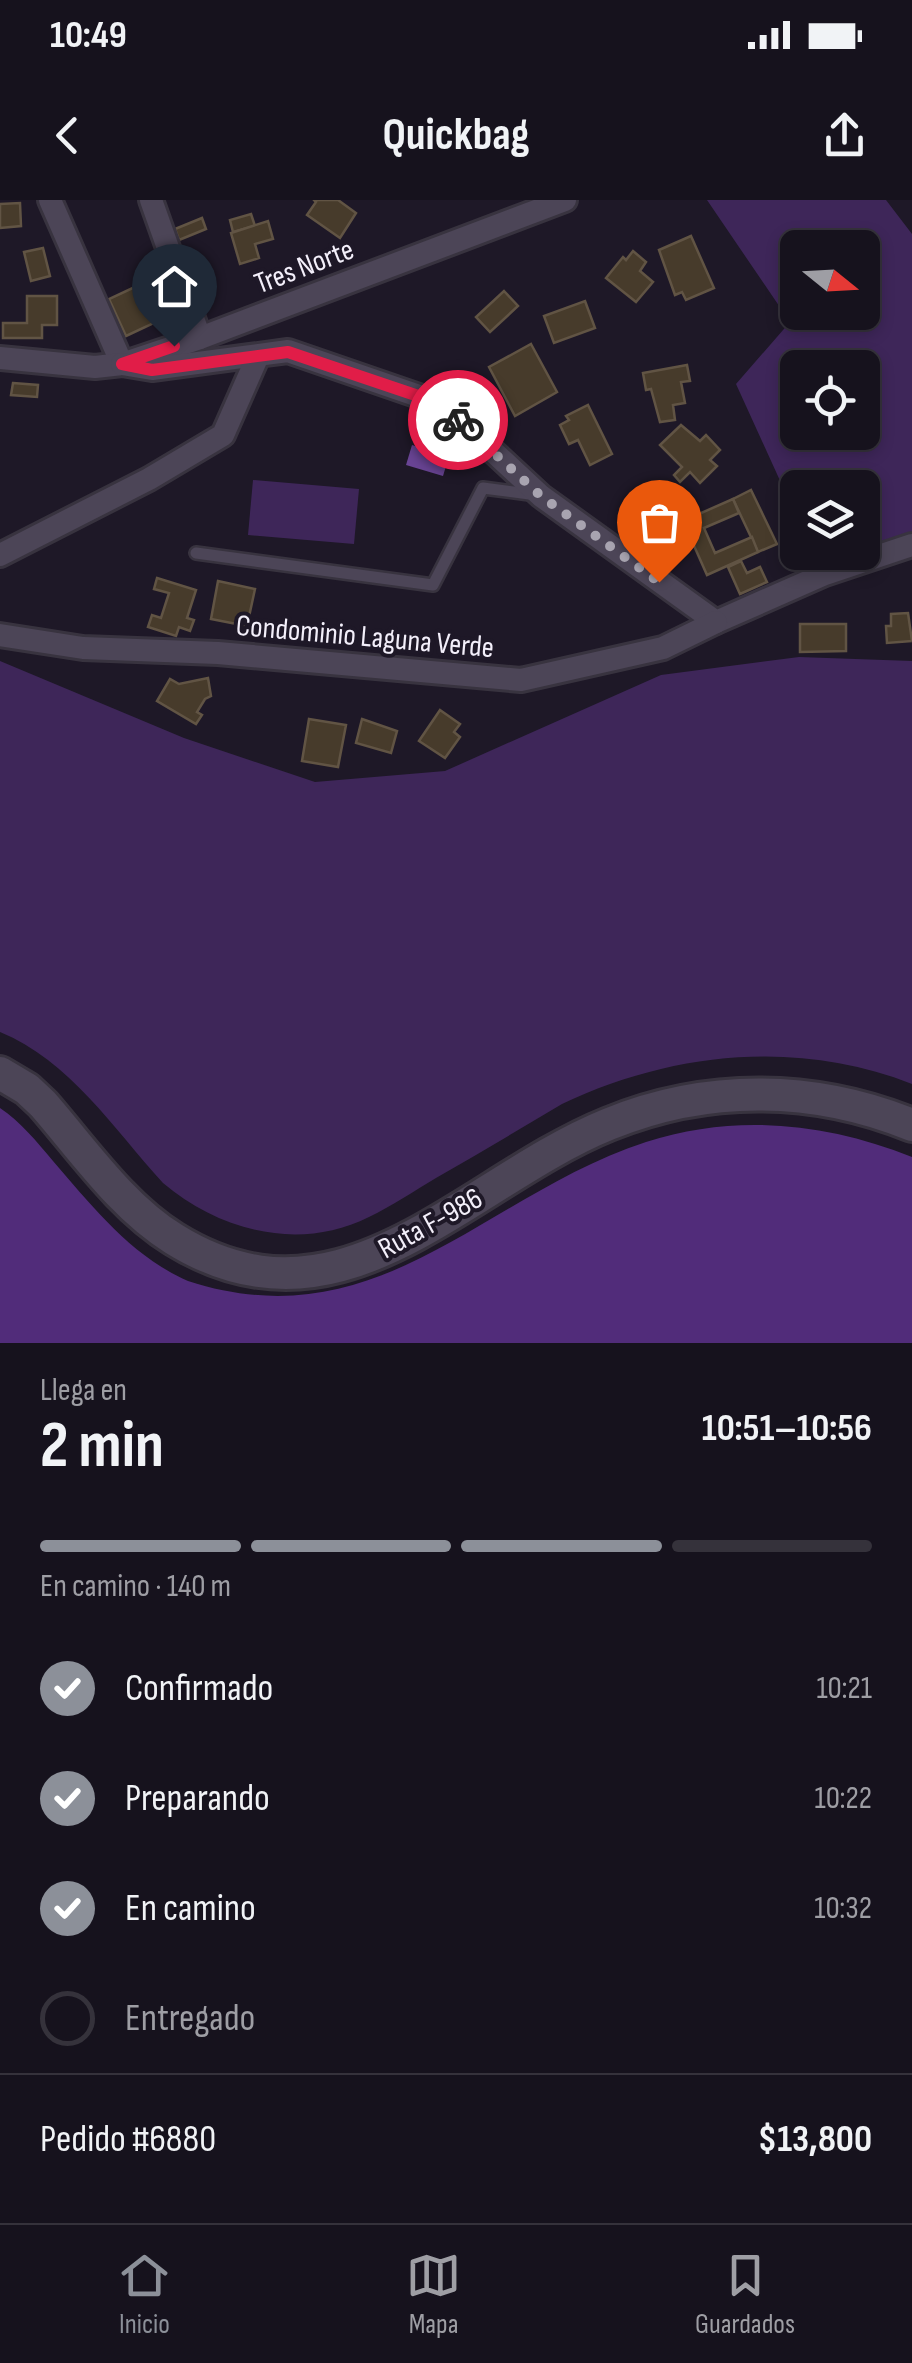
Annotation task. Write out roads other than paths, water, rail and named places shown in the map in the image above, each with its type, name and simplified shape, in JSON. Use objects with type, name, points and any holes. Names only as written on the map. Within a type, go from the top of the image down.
[{"type":"main road","name":"Ruta F-986","points":[[0,1074],[43,1104],[137,1210],[174,1240],[230,1264],[290,1272],[339,1267],[386,1252],[579,1138],[665,1105],[726,1095],[790,1095],[858,1106],[912,1124]]},
{"type":"street","points":[[50,200],[122,364],[152,370],[288,352],[442,404],[541,496],[716,622]]},
{"type":"street","points":[[150,200],[200,338]]},
{"type":"street","name":"Tres Norte","points":[[0,358],[95,367],[122,364],[565,200]]},
{"type":"street","points":[[0,555],[149,479],[223,435],[257,358]]},
{"type":"street","name":"Condominio Laguna Verde","points":[[0,635],[84,648],[218,653],[522,680],[663,648],[825,574],[912,545]]},
{"type":"lane","points":[[196,553],[433,585],[483,488],[541,496]]}]
